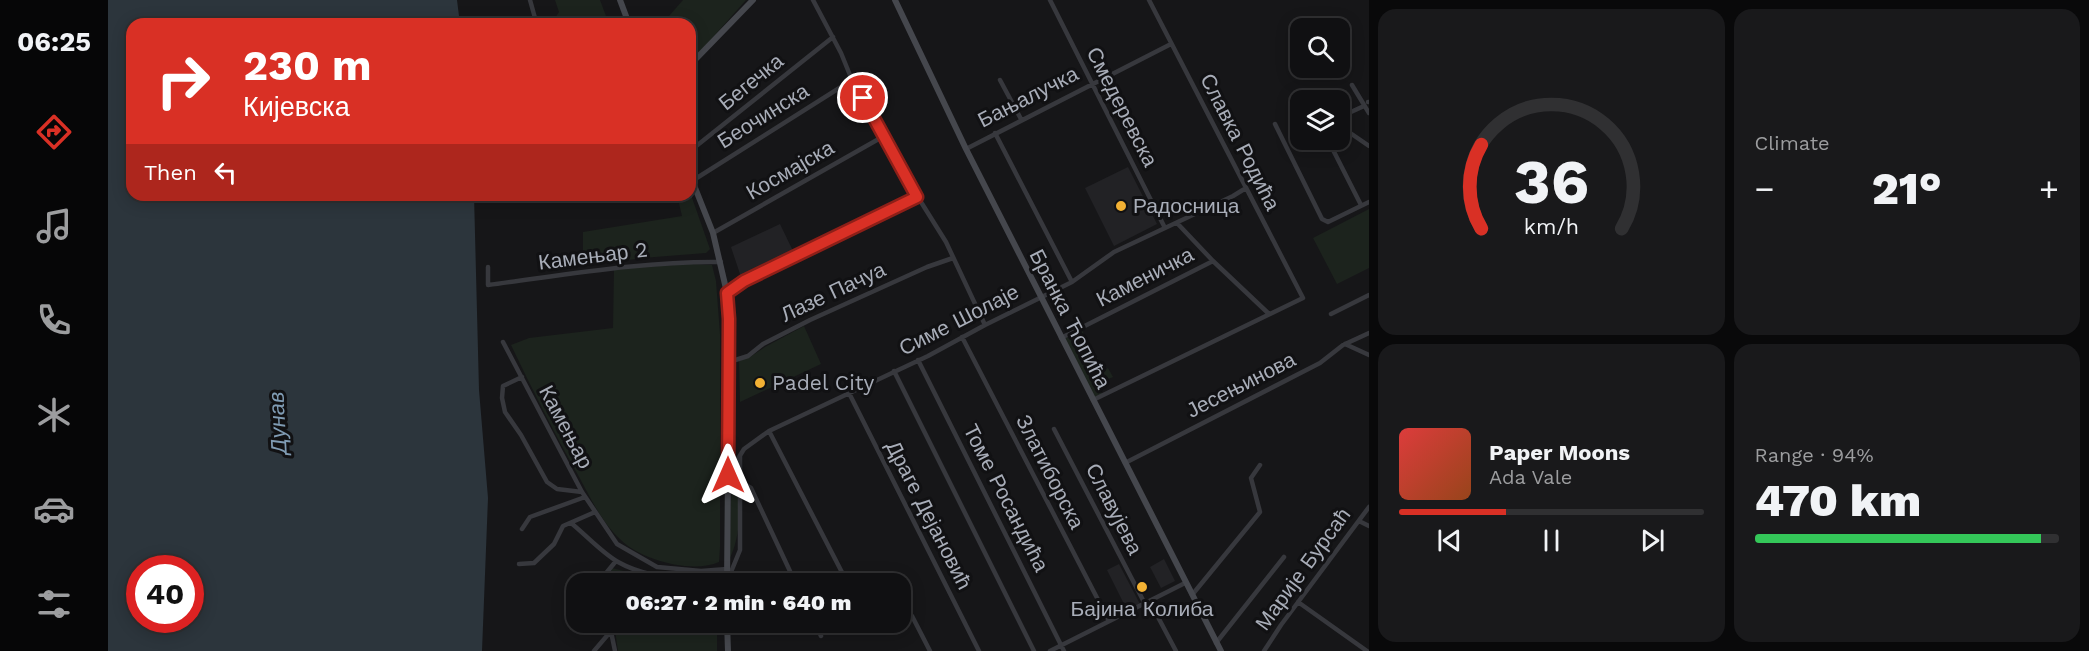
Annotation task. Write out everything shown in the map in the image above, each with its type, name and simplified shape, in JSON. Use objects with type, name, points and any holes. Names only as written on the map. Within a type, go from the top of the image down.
[{"type":"street","points":[[530,0],[535,18]]},
{"type":"street","points":[[620,0],[627,18]]},
{"type":"street","points":[[696,59],[753,0]]},
{"type":"street","points":[[813,0],[852,80],[917,197],[936,224],[985,325]]},
{"type":"street","name":"Бранка Ћопића","points":[[895,0],[1040,297],[1221,651]]},
{"type":"street","name":"Смедеревска","points":[[1050,0],[1165,228]]},
{"type":"street","name":"Славка Родића","points":[[1149,0],[1303,298],[1268,313]]},
{"type":"street","name":"Бегечка","points":[[696,146],[833,37]]},
{"type":"street","name":"Бањалучка","points":[[966,149],[1171,44]]},
{"type":"street","name":"Беочинска","points":[[696,175],[852,80]]},
{"type":"street","points":[[1000,80],[1021,119]]},
{"type":"street","points":[[1352,85],[1367,103],[1369,113]]},
{"type":"street","points":[[1350,112],[1367,103]]},
{"type":"street","points":[[1275,124],[1322,219],[1328,222],[1369,202]]},
{"type":"street","points":[[995,133],[1072,282]]},
{"type":"street","points":[[1350,133],[1369,146]]},
{"type":"street","name":"Космајска","points":[[713,233],[884,136]]},
{"type":"street","points":[[1333,150],[1361,206]]},
{"type":"street","name":"Симе Шолаје","points":[[728,475],[744,449],[769,430],[918,360],[1072,282],[1104,258],[1177,224],[1245,188]]},
{"type":"street","points":[[696,190],[713,233],[727,293],[729,319],[727,573]]},
{"type":"street","points":[[727,293],[744,281],[917,197]]},
{"type":"street","points":[[1094,400],[1268,313],[1177,224]]},
{"type":"street","name":"Лазе Пачуа","points":[[729,362],[748,356],[763,344],[810,320],[927,267],[953,258]]},
{"type":"street","name":"Камењар 2","points":[[488,267],[488,285],[639,266],[696,261],[721,262]]},
{"type":"street","name":"Каменичка","points":[[1061,338],[1213,261]]},
{"type":"street","points":[[1331,314],[1369,295]]},
{"type":"street","name":"Јесењинова","points":[[1125,463],[1320,363],[1345,344],[1369,333]]},
{"type":"street","name":"Златиборска","points":[[962,337],[1109,621]]},
{"type":"street","name":"Камењар","points":[[503,342],[584,495],[617,544],[657,567],[711,573]]},
{"type":"street","points":[[1345,344],[1369,355]]},
{"type":"street","name":"Томе Росандића","points":[[918,360],[1064,651]]},
{"type":"street","points":[[894,371],[1034,651]]},
{"type":"street","name":"Камењар","points":[[522,377],[503,386],[502,398],[506,412],[547,482],[557,489],[584,495]]},
{"type":"street","name":"Драге Дејановић","points":[[849,393],[979,651]]},
{"type":"street","name":"Славујева","points":[[1054,429],[1147,603],[1176,651]]},
{"type":"street","points":[[769,430],[842,573]]},
{"type":"street","points":[[730,573],[740,550],[740,456]]},
{"type":"street","points":[[1192,595],[1260,512],[1251,478],[1260,465]]},
{"type":"street","points":[[741,482],[751,488],[791,573]]},
{"type":"street","name":"Камењар","points":[[522,529],[530,517],[584,495]]},
{"type":"street","name":"Марије Бурсаћ","points":[[1264,651],[1369,507]]},
{"type":"street","points":[[519,564],[531,564],[537,561],[554,544],[563,526],[595,512]]},
{"type":"street","points":[[1359,521],[1369,526]]},
{"type":"street","points":[[571,523],[616,561],[652,573]]},
{"type":"street","points":[[1216,643],[1284,557]]},
{"type":"street","points":[[607,573],[616,561]]},
{"type":"street","points":[[1050,651],[1185,583]]},
{"type":"street","points":[[1298,602],[1367,651]]},
{"type":"street","points":[[912,616],[930,651]]},
{"type":"street","points":[[594,651],[609,633]]},
{"type":"street","points":[[611,633],[615,651]]},
{"type":"street","points":[[727,633],[728,651]]},
{"type":"shaded area","points":[[555,0],[600,0],[607,18],[555,18],[559,12]]},
{"type":"shaded area","points":[[683,0],[746,0],[696,56],[696,18],[667,18]]},
{"type":"shaded area","name":"Радосница","points":[[1128,167],[1157,224],[1114,246],[1085,188]]},
{"type":"shaded area","points":[[678,201],[693,201],[710,249],[706,253],[615,262],[615,255],[583,252],[583,232],[682,216]]},
{"type":"shaded area","points":[[1369,209],[1369,268],[1337,284],[1313,238]]},
{"type":"shaded area","points":[[780,224],[793,251],[741,277],[731,247]]},
{"type":"shaded area","points":[[689,264],[712,265],[716,281],[720,334],[720,547],[719,562],[708,565],[682,566],[641,554],[621,540],[608,526],[560,443],[511,345],[529,338],[613,328],[614,269]]},
{"type":"shaded area","name":"Padel City","points":[[804,326],[821,364],[740,402],[739,361]]},
{"type":"shaded area","points":[[1082,330],[1095,356],[1085,361],[1086,365],[1086,362],[1097,357],[1104,370],[1108,368],[1113,377],[1097,384],[1102,394],[1095,398],[1064,339]]},
{"type":"shaded area","points":[[739,460],[739,524],[734,549],[729,560],[732,472]]},
{"type":"shaded area","points":[[1164,559],[1175,581],[1161,588],[1150,567]]},
{"type":"shaded area","points":[[1119,564],[1140,604],[1127,610],[1107,570]]},
{"type":"shaded area","points":[[612,568],[632,573],[611,573]]},
{"type":"shaded area","points":[[615,633],[717,633],[717,651],[618,651]]},
{"type":"water","name":"Дунав","points":[[108,0],[457,0],[459,18],[126,18],[126,201],[474,201],[479,390],[488,498],[482,651],[108,651]]},
{"type":"place","name":"Радосница","points":[[1121,206]]},
{"type":"place","name":"Padel City","points":[[760,383]]},
{"type":"place","name":"Бајина Колиба","points":[[1142,587]]},
{"type":"route","points":[[728,475],[729,319],[727,293],[744,281],[917,197],[863,98]]}]
